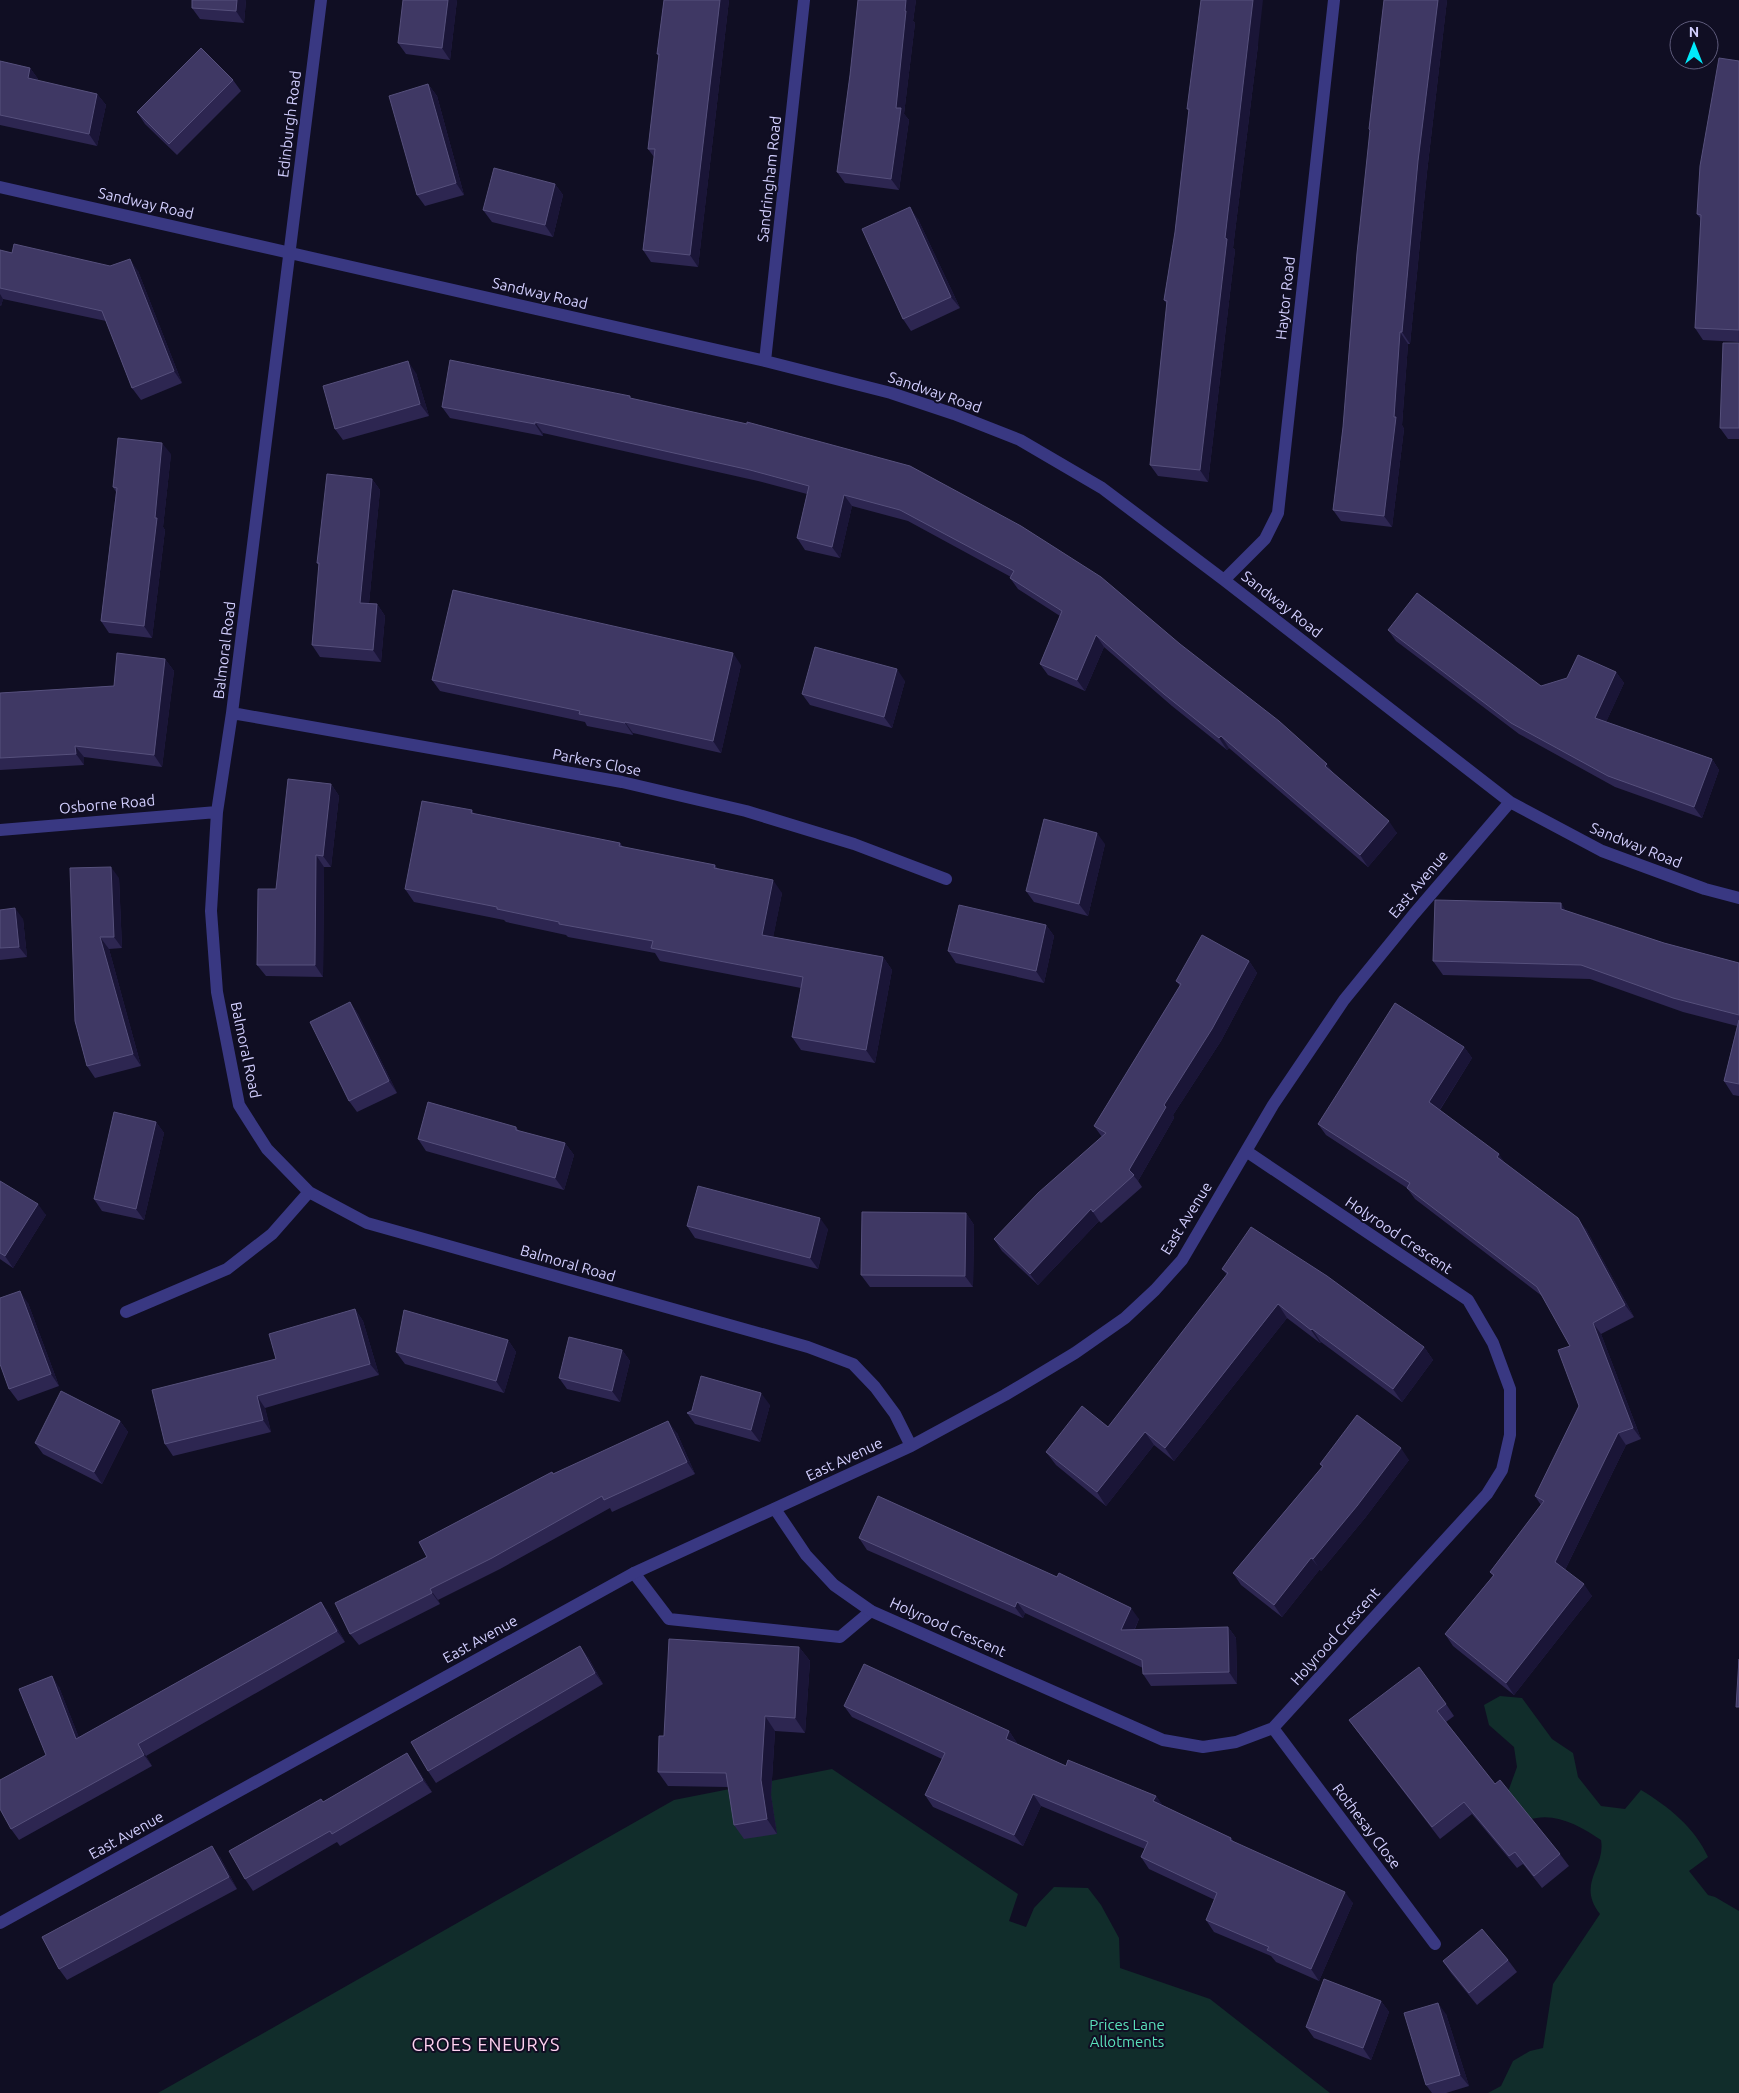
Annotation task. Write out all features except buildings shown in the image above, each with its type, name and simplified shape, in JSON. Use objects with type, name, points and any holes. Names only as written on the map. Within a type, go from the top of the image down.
[{"type":"street","name":"Edinburgh Road","points":[[289,252],[322,0]]},
{"type":"street","name":"Sandringham Road","points":[[765,361],[804,0]]},
{"type":"street","name":"Haytor Road","points":[[1224,580],[1265,539],[1278,513],[1334,0]]},
{"type":"street","name":"Sandway Road","points":[[0,187],[765,361],[892,393],[954,414],[1020,440],[1102,488],[1510,802],[1602,851],[1705,889],[1739,898]]},
{"type":"street","name":"Balmoral Road","points":[[289,252],[218,812],[210,911],[217,992],[239,1105],[267,1149],[309,1192],[367,1224],[808,1347],[853,1364],[895,1414],[911,1446]]},
{"type":"street","name":"Parkers Close","points":[[232,713],[622,782],[727,807],[854,844],[946,879]]},
{"type":"street","name":"East Avenue","points":[[0,1923],[634,1572],[911,1446],[1005,1395],[1075,1353],[1125,1318],[1155,1290],[1182,1260],[1273,1105],[1344,1000],[1414,914],[1510,802]]},
{"type":"street","name":"Osborne Road","points":[[0,830],[218,812]]},
{"type":"street","name":"Holyrood Crescent","points":[[775,1509],[806,1555],[834,1585],[872,1612],[1163,1740],[1203,1747],[1236,1742],[1273,1728],[1487,1494],[1502,1470],[1510,1435],[1510,1389],[1493,1343],[1468,1300],[1246,1151]]},
{"type":"street","points":[[126,1312],[227,1269],[272,1234],[309,1192]]},
{"type":"street","points":[[634,1572],[669,1618],[840,1637],[872,1612]]},
{"type":"street","name":"Rothesay Close","points":[[1273,1728],[1435,1944]]},
{"type":"green space","points":[[1500,1696],[1522,1698],[1552,1739],[1573,1753],[1578,1777],[1601,1806],[1625,1809],[1641,1790],[1661,1803],[1680,1819],[1702,1846],[1708,1857],[1689,1871],[1708,1895],[1739,1911],[1739,2093],[1488,2093],[1501,2086],[1513,2061],[1530,2051],[1543,2048],[1553,1984],[1600,1914],[1593,1903],[1591,1884],[1600,1859],[1601,1840],[1584,1829],[1557,1818],[1547,1817],[1528,1820],[1495,1805],[1509,1789],[1517,1767],[1514,1747],[1489,1725],[1484,1705]]},
{"type":"green space","name":"Prices Lane Allotments","points":[[832,1769],[1018,1894],[1009,1921],[1026,1927],[1034,1908],[1054,1887],[1088,1888],[1101,1905],[1119,1938],[1120,1968],[1210,1999],[1330,2093],[158,2093],[674,1800]]},
{"type":"district","name":"CROES ENEURYS","points":[[486,2044]]}]
